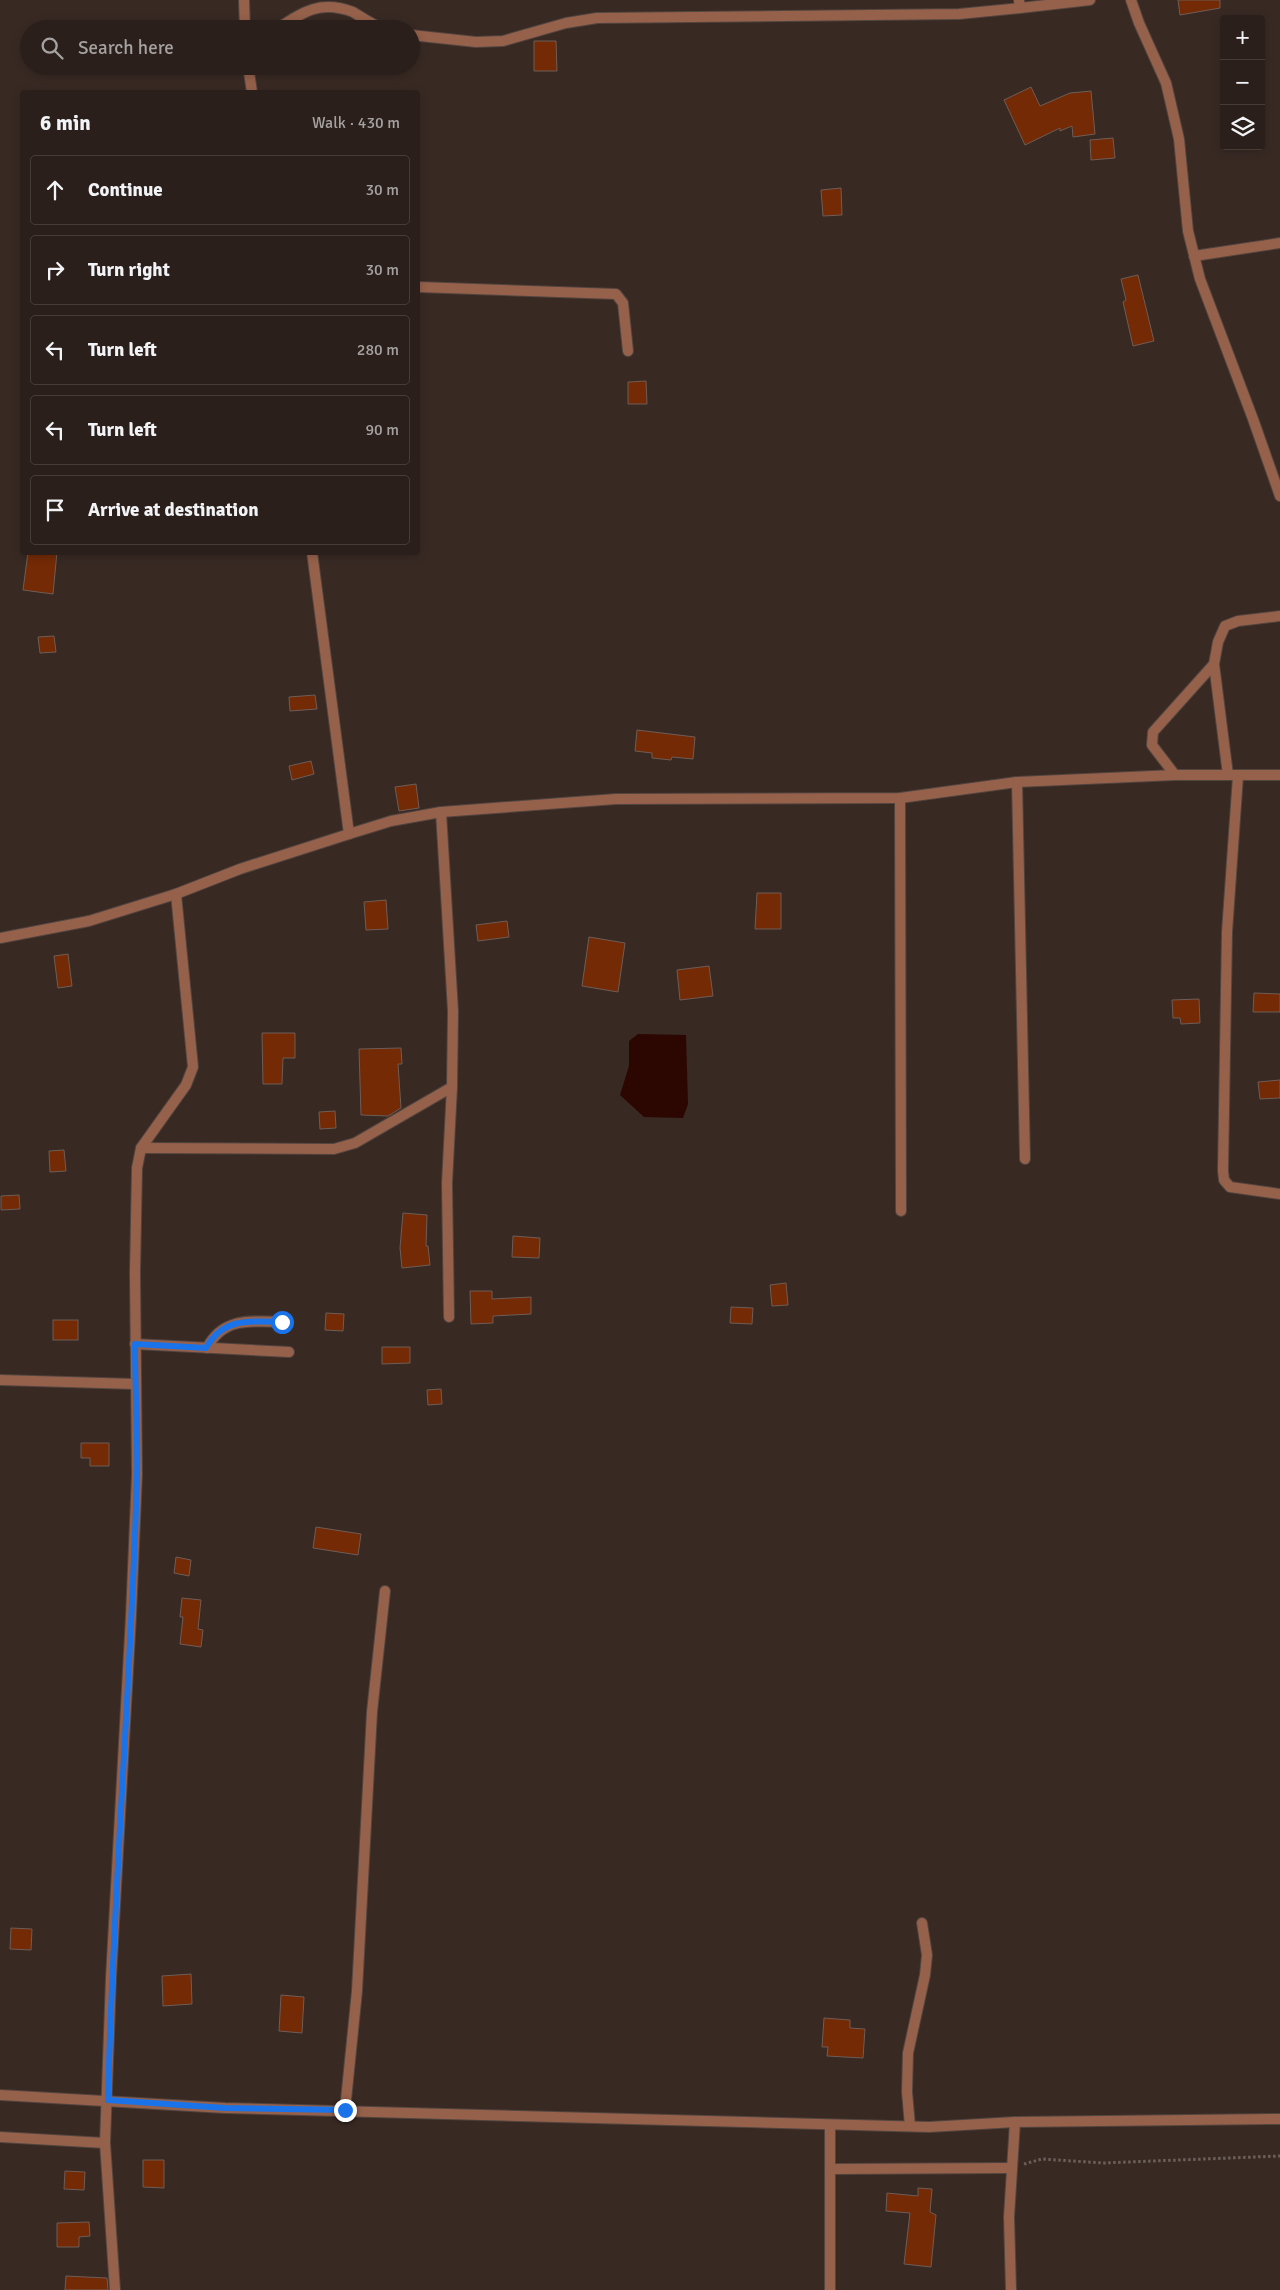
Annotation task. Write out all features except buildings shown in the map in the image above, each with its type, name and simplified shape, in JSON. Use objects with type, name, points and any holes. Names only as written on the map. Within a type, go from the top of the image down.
[{"type":"street","points":[[244,0],[245,20]]},
{"type":"street","points":[[420,35],[476,42],[503,41],[566,22],[597,18],[960,14],[1019,4],[1090,0]]},
{"type":"street","points":[[1131,0],[1139,23],[1166,83],[1179,139],[1184,201],[1194,256],[1207,302],[1253,419],[1280,496]]},
{"type":"street","points":[[291,20],[315,4],[329,2],[341,4],[369,20]]},
{"type":"street","points":[[249,75],[252,90]]},
{"type":"street","points":[[1194,256],[1280,243]]},
{"type":"street","points":[[420,287],[616,294],[623,302],[628,351]]},
{"type":"street","points":[[312,555],[349,834]]},
{"type":"street","points":[[1280,616],[1248,619],[1225,626],[1218,642],[1214,664],[1233,776],[1228,932],[1224,1180],[1230,1187],[1280,1194]]},
{"type":"street","points":[[1175,775],[1152,745],[1153,732],[1214,664]]},
{"type":"street","points":[[0,938],[89,921],[176,894],[240,869],[391,820],[441,812],[616,799],[900,798],[1017,782],[1175,775],[1233,776],[1280,774]]},
{"type":"street","points":[[1017,782],[1025,1158]]},
{"type":"street","points":[[900,798],[902,1211]]},
{"type":"street","points":[[441,812],[452,993],[452,1087],[448,1183],[449,1317]]},
{"type":"street","points":[[115,2290],[105,2143],[111,1978],[135,1538],[137,1474],[135,1344],[137,1168],[141,1148],[186,1085],[193,1067],[176,894]]},
{"type":"street","points":[[141,1148],[334,1149],[355,1143],[452,1087]]},
{"type":"street","points":[[206,1348],[213,1335],[226,1326],[259,1322],[282,1322]]},
{"type":"street","points":[[135,1344],[290,1352]]},
{"type":"street","points":[[0,1380],[135,1384]]},
{"type":"street","points":[[345,2110],[357,1991],[372,1712],[385,1591]]},
{"type":"street","points":[[910,2126],[907,2092],[908,2053],[925,1975],[927,1955],[922,1923]]},
{"type":"street","points":[[0,2095],[225,2108],[910,2126],[1014,2122],[1280,2118]]},
{"type":"street","points":[[1011,2290],[1009,2217],[1014,2122]]},
{"type":"street","points":[[830,2124],[830,2290]]},
{"type":"street","points":[[0,2137],[105,2143]]},
{"type":"street","points":[[831,2169],[1011,2168]]},
{"type":"path","points":[[1011,2168],[1042,2159],[1103,2163],[1280,2156]]},
{"type":"shaded area","points":[[638,1034],[686,1035],[688,1104],[683,1118],[644,1117],[620,1095],[629,1066],[629,1041]]},
{"type":"route","points":[[282,1322],[259,1322],[226,1326],[213,1335],[206,1348],[135,1344],[137,1474],[111,1978],[108,2100],[225,2108],[345,2110]]}]
